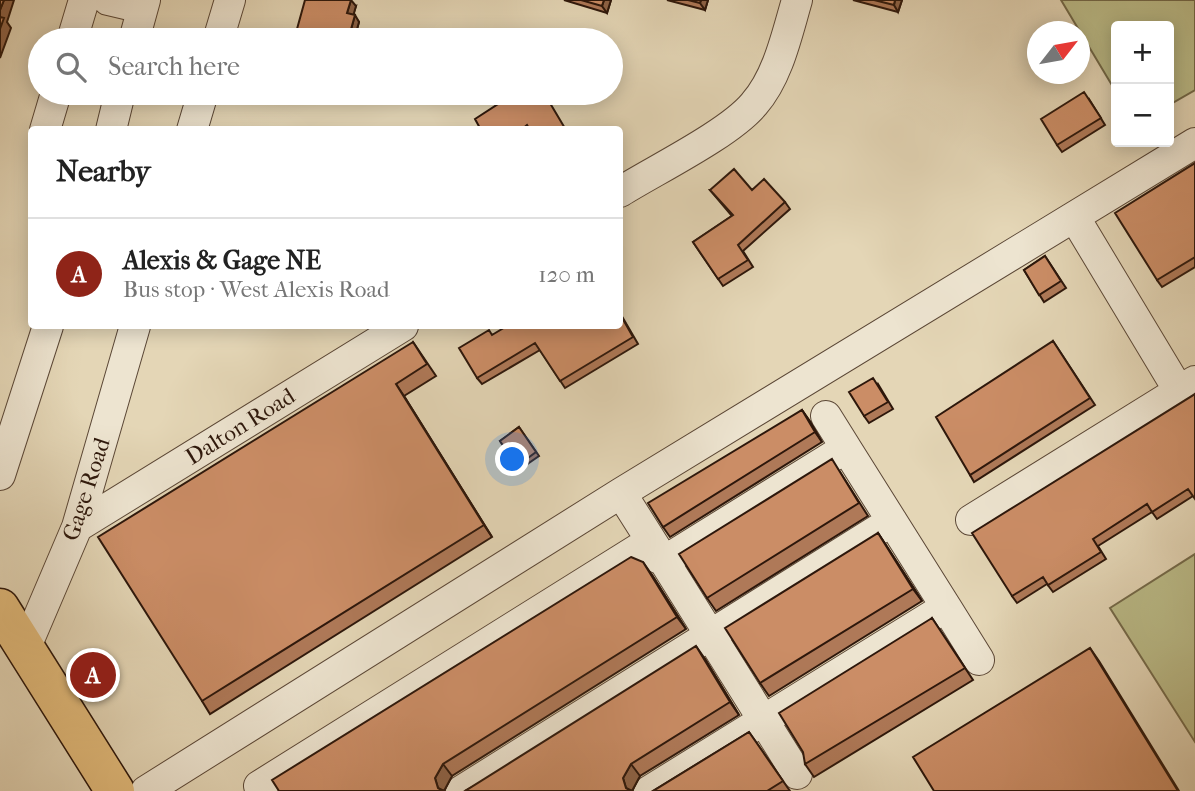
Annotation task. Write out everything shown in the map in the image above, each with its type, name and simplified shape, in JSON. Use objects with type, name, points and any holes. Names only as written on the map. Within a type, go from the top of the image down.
[{"type":"main road","points":[[0,608],[114,791]]},
{"type":"street","points":[[75,28],[83,0]]},
{"type":"street","points":[[108,0],[144,4],[137,28]]},
{"type":"street","points":[[222,28],[230,0]]},
{"type":"street","points":[[623,190],[734,122],[754,104],[766,87],[797,0]]},
{"type":"street","points":[[46,126],[52,105]]},
{"type":"street","points":[[112,126],[117,105]]},
{"type":"street","points":[[193,126],[199,105]]},
{"type":"street","points":[[146,791],[621,493],[1195,143]]},
{"type":"street","points":[[971,520],[1187,386],[1074,218]]},
{"type":"street","points":[[0,475],[47,329]]},
{"type":"street","name":"Gage Road","points":[[26,649],[76,527],[134,329]]},
{"type":"street","name":"Dalton Road","points":[[76,527],[398,329]]},
{"type":"street","points":[[826,416],[979,660]]},
{"type":"street","points":[[664,561],[846,448]]},
{"type":"street","points":[[621,493],[797,774]]},
{"type":"street","points":[[461,791],[892,521]]},
{"type":"street","points":[[261,791],[259,786],[638,549],[664,561]]},
{"type":"street","points":[[649,791],[946,607]]},
{"type":"green space","points":[[1061,0],[1195,0],[1195,90],[1174,102],[1174,21],[1111,21],[1111,84],[1090,49],[1090,21],[1074,21]]},
{"type":"green space","points":[[1195,554],[1195,742],[1110,608]]},
{"type":"building","points":[[305,0],[351,0],[347,13],[355,15],[351,28],[297,28]]},
{"type":"building","points":[[581,0],[604,0],[602,6]]},
{"type":"building","points":[[874,0],[895,0],[894,5]]},
{"type":"building","points":[[1084,92],[1101,118],[1057,145],[1041,119]]},
{"type":"building","points":[[497,105],[551,105],[564,126],[479,126],[475,119]]},
{"type":"building","points":[[1195,163],[1195,257],[1157,280],[1115,213]]},
{"type":"building","points":[[734,169],[752,190],[764,179],[785,202],[738,245],[748,260],[718,279],[693,242],[733,215],[710,190]]},
{"type":"building","points":[[1045,256],[1061,281],[1039,295],[1024,270]]},
{"type":"building","points":[[623,319],[633,337],[560,381],[535,343],[477,378],[459,348],[489,330],[492,335],[502,329],[623,329]]},
{"type":"building","points":[[1053,341],[1090,398],[970,475],[936,417]]},
{"type":"building","points":[[413,342],[427,364],[396,384],[484,525],[202,701],[98,537]]},
{"type":"building","points":[[873,378],[888,402],[864,416],[849,392]]},
{"type":"building","points":[[1195,394],[1195,499],[1188,489],[1152,512],[1147,504],[1093,539],[1101,552],[1048,585],[1043,577],[1012,596],[972,533]]},
{"type":"building","points":[[802,410],[815,432],[663,527],[648,503]]},
{"type":"building","points":[[519,427],[536,452],[517,466],[500,441]]},
{"type":"building","points":[[832,459],[859,503],[707,598],[679,554]]},
{"type":"building","points":[[878,533],[913,589],[760,683],[725,628]]},
{"type":"building","points":[[631,557],[643,562],[677,617],[443,764],[435,778],[438,788],[443,791],[279,791],[272,780]]},
{"type":"building","points":[[932,618],[965,668],[805,764],[803,752],[779,713]]},
{"type":"building","points":[[696,646],[730,702],[631,764],[623,778],[626,788],[631,791],[465,791]]},
{"type":"building","points":[[1090,648],[1178,791],[934,791],[913,757]]},
{"type":"building","points":[[749,732],[783,781],[767,791],[653,791]]},
{"type":"place","name":"Alexis & Gage NE","points":[[93,675]]}]
